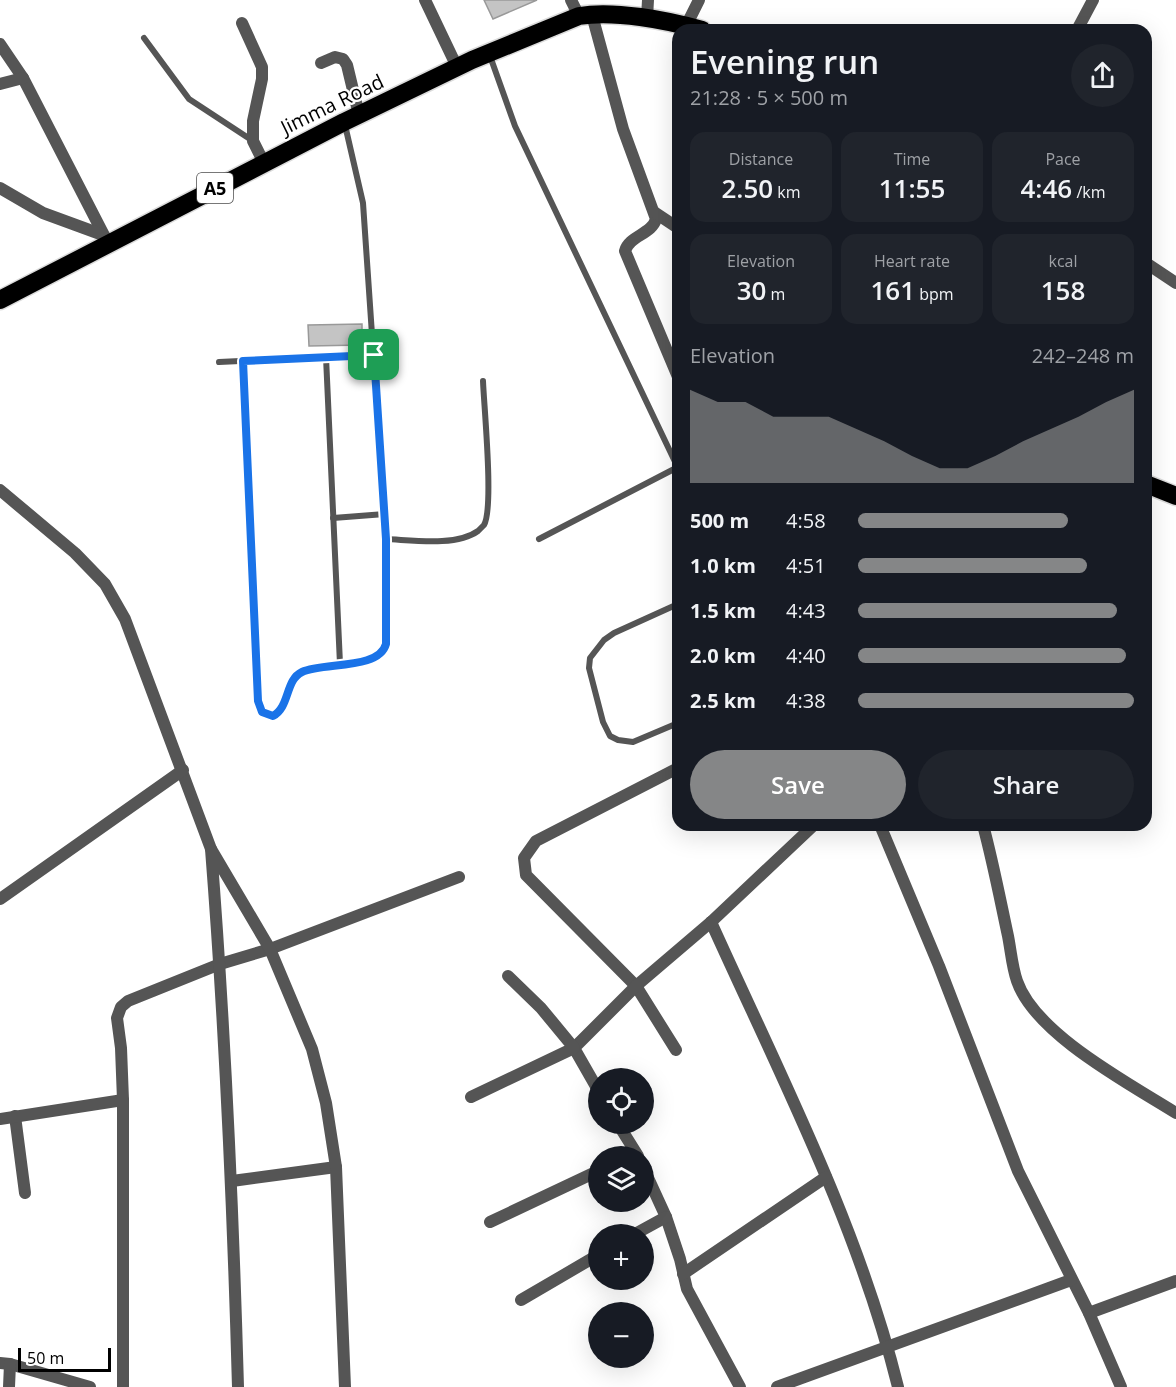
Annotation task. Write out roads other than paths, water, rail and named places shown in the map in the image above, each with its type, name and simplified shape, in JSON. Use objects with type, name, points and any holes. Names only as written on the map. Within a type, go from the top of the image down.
[{"type":"highway","name":"Jimma Road","points":[[0,300],[106,240],[457,67],[581,10],[647,9],[684,24]]},
{"type":"highway","points":[[1152,486],[1176,496]]},
{"type":"street","points":[[425,0],[457,67]]},
{"type":"street","points":[[695,24],[699,0]]},
{"type":"street","points":[[1080,24],[1093,0]]},
{"type":"street","points":[[581,10],[654,212],[654,224],[628,244],[625,251],[672,362]]},
{"type":"street","points":[[242,23],[262,68],[262,79],[253,121],[253,141],[264,163]]},
{"type":"street","points":[[0,44],[23,78],[106,240]]},
{"type":"street","points":[[321,63],[335,57],[343,59],[347,65],[352,118]]},
{"type":"street","points":[[0,84],[23,78]]},
{"type":"street","points":[[0,188],[43,213],[106,240]]},
{"type":"street","points":[[654,212],[672,224]]},
{"type":"street","points":[[1152,267],[1176,283]]},
{"type":"street","points":[[0,490],[75,553],[105,584],[125,619],[211,849],[270,949],[312,1049],[326,1103],[336,1167],[345,1387]]},
{"type":"street","points":[[0,899],[183,770]]},
{"type":"street","points":[[672,771],[536,841],[524,858],[526,876],[636,986],[676,1050]]},
{"type":"street","points":[[471,1097],[574,1048],[636,986],[711,922],[808,831]]},
{"type":"street","points":[[883,831],[939,966],[1018,1171],[1089,1312],[1121,1387]]},
{"type":"street","points":[[985,831],[1017,982],[1031,1005],[1046,1023],[1065,1039],[1112,1073],[1176,1113]]},
{"type":"street","points":[[211,849],[232,1181],[238,1387]]},
{"type":"street","points":[[123,1387],[123,1100],[121,1048],[117,1018],[120,1007],[128,1001],[220,964],[270,949],[459,877]]},
{"type":"street","points":[[711,922],[826,1177],[878,1313],[898,1387]]},
{"type":"street","points":[[508,976],[541,1008],[574,1048],[588,1072]]},
{"type":"street","points":[[0,1119],[123,1100]]},
{"type":"street","points":[[15,1116],[25,1193]]},
{"type":"street","points":[[232,1181],[336,1167]]},
{"type":"street","points":[[489,1222],[588,1176]]},
{"type":"street","points":[[683,1274],[826,1177]]},
{"type":"street","points":[[654,1190],[666,1216],[693,1304],[740,1387]]},
{"type":"street","points":[[652,1224],[666,1216]]},
{"type":"street","points":[[521,1300],[588,1261]]},
{"type":"street","points":[[777,1387],[1071,1280]]},
{"type":"street","points":[[1089,1312],[1176,1281]]},
{"type":"street","points":[[9,1387],[5,1364],[90,1387]]},
{"type":"lane","points":[[144,38],[189,99],[253,141]]},
{"type":"lane","points":[[488,52],[515,126],[672,454]]},
{"type":"lane","points":[[243,361],[258,701],[262,712],[273,716],[283,707],[292,682],[302,672],[372,659],[384,651],[386,644],[385,514],[363,203],[352,118]]},
{"type":"lane","points":[[219,362],[374,355]]},
{"type":"lane","points":[[326,357],[340,664]]},
{"type":"lane","points":[[386,539],[444,541],[470,536],[485,524],[488,478],[483,381]]},
{"type":"lane","points":[[539,539],[672,470]]},
{"type":"lane","points":[[333,518],[385,514]]},
{"type":"lane","points":[[672,607],[614,633],[604,640],[590,658],[589,668],[603,722],[610,736],[618,740],[633,742],[672,726]]}]
